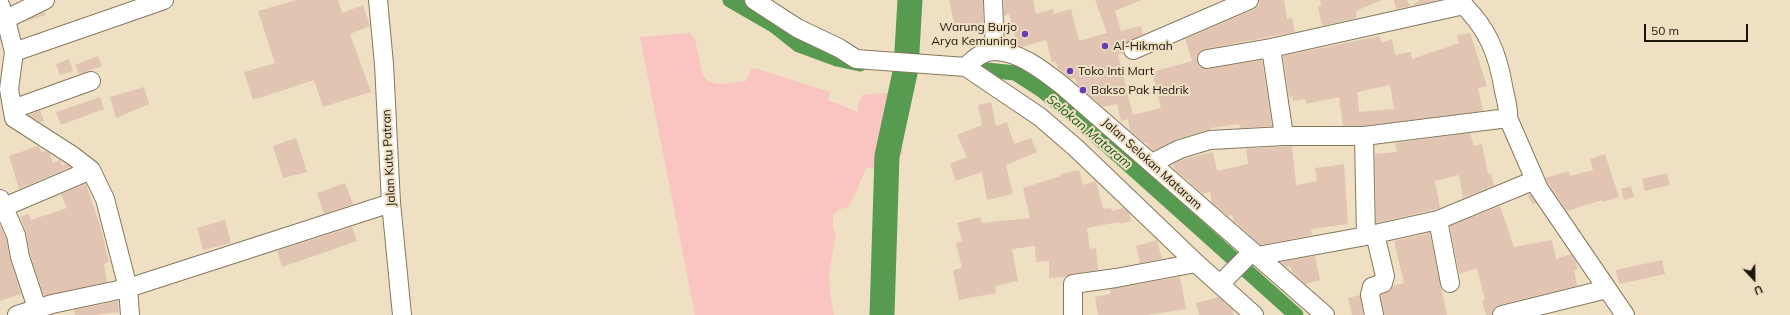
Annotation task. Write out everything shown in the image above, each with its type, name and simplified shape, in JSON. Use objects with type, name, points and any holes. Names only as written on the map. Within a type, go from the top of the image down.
[{"type":"street","points":[[9,117],[9,89],[14,52],[2,16],[45,0]]},
{"type":"street","points":[[14,52],[164,0]]},
{"type":"street","name":"Jalan Kutu Patran","points":[[378,0],[384,64],[391,204],[402,315]]},
{"type":"street","points":[[754,0],[797,28],[839,48],[856,58],[882,62],[965,63],[995,50],[993,0]]},
{"type":"street","points":[[1133,50],[1249,0]]},
{"type":"street","points":[[1207,59],[1271,48],[1461,3],[1482,26],[1493,48],[1503,84],[1508,118],[1539,188],[1625,315]]},
{"type":"street","points":[[1271,48],[1284,136]]},
{"type":"street","name":"Jalan Selokan Mataram","points":[[995,50],[1032,63],[1064,86],[1152,163],[1251,256],[1325,315]]},
{"type":"street","points":[[965,63],[1040,117],[1058,132],[1196,262],[1223,281],[1254,315]]},
{"type":"street","points":[[9,117],[91,81]]},
{"type":"street","points":[[9,117],[73,156],[91,170],[105,199],[128,288],[130,315]]},
{"type":"street","points":[[1152,163],[1184,147],[1210,140],[1284,136],[1364,136],[1508,118]]},
{"type":"street","points":[[1364,136],[1370,235],[1385,276],[1383,283],[1372,287],[1370,295],[1374,315]]},
{"type":"street","points":[[37,308],[20,257],[16,235],[2,203],[91,170]]},
{"type":"street","points":[[1223,281],[1251,256],[1370,235],[1438,220],[1535,180]]},
{"type":"street","points":[[19,315],[37,308],[128,288],[391,204]]},
{"type":"street","points":[[1438,220],[1450,283]]},
{"type":"street","points":[[1073,315],[1073,284],[1116,278],[1196,262]]},
{"type":"street","points":[[1502,315],[1607,289]]},
{"type":"shaded area","points":[[690,33],[695,39],[702,73],[710,82],[721,84],[746,81],[751,68],[758,69],[830,92],[828,100],[858,112],[858,105],[862,95],[895,92],[900,95],[906,111],[901,136],[903,153],[890,169],[866,168],[848,207],[838,210],[833,215],[833,228],[836,234],[829,272],[830,294],[834,315],[695,315],[640,37]]},
{"type":"building","points":[[297,0],[338,0],[342,13],[363,5],[370,26],[350,34],[371,92],[323,107],[314,80],[253,100],[244,72],[275,63],[258,11]]},
{"type":"building","points":[[949,0],[983,0],[983,22],[956,30]]},
{"type":"building","points":[[1004,0],[1033,0],[1036,14],[1053,9],[1054,14],[1071,9],[1079,41],[1107,33],[1095,0],[1141,0],[1115,11],[1121,31],[1141,26],[1143,34],[1125,43],[1123,53],[1118,55],[1133,115],[1161,108],[1152,72],[1192,61],[1185,39],[1253,10],[1260,5],[1259,0],[1284,0],[1287,19],[1292,18],[1295,32],[1205,49],[1200,51],[1197,56],[1199,65],[1203,69],[1262,60],[1272,126],[1240,128],[1239,124],[1211,128],[1177,139],[1153,151],[1148,147],[1147,142],[1144,143],[1130,131],[1128,119],[1121,121],[1117,104],[1103,107],[1077,84],[1075,78],[1071,79],[1058,69],[1056,62],[1052,62],[1046,40],[1022,47],[1017,45],[1009,14],[1004,16]]},
{"type":"building","points":[[1320,0],[1382,0],[1356,11],[1356,18],[1322,26],[1318,7],[1321,6]]},
{"type":"building","points":[[1394,0],[1407,0],[1410,6],[1396,9]]},
{"type":"building","points":[[1420,0],[1438,0],[1411,6]]},
{"type":"building","points":[[45,12],[46,15],[21,23]]},
{"type":"building","points":[[1470,33],[1487,86],[1478,88],[1483,111],[1363,126],[1343,126],[1339,97],[1306,104],[1305,99],[1293,101],[1292,96],[1289,97],[1283,56],[1379,36],[1382,43],[1392,39],[1395,55],[1411,52],[1412,59],[1459,43],[1457,35]],"holes":[[[1390,85],[1394,109],[1359,112],[1357,92]]]},
{"type":"building","points":[[98,56],[102,66],[79,74],[75,65]]},
{"type":"building","points":[[69,59],[73,71],[60,75],[56,64]]},
{"type":"building","points":[[144,87],[149,104],[116,118],[110,97]]},
{"type":"building","points":[[100,97],[104,109],[61,125],[56,112]]},
{"type":"building","points":[[991,102],[996,126],[1007,122],[1014,144],[1031,138],[1037,152],[1006,165],[1013,194],[987,200],[982,172],[956,181],[950,164],[967,157],[957,135],[982,125],[978,105]]},
{"type":"building","points":[[40,110],[44,121],[40,122],[28,115]]},
{"type":"building","points":[[1470,133],[1474,146],[1482,144],[1488,174],[1491,173],[1494,186],[1463,198],[1459,175],[1435,181],[1440,208],[1376,223],[1375,154],[1397,152],[1395,143]]},
{"type":"building","points":[[296,138],[307,172],[283,178],[273,146]]},
{"type":"building","points":[[38,146],[42,152],[45,151],[50,154],[53,163],[60,160],[62,165],[66,164],[70,167],[19,189],[9,156]]},
{"type":"building","points":[[1292,146],[1296,185],[1317,181],[1315,168],[1344,164],[1348,224],[1311,229],[1312,235],[1260,245],[1234,221],[1232,215],[1228,216],[1212,203],[1210,192],[1203,194],[1190,183],[1189,180],[1174,169],[1173,164],[1184,159],[1213,152],[1217,171],[1248,164],[1246,149]]},
{"type":"building","points":[[1605,154],[1619,197],[1603,202],[1602,200],[1567,211],[1545,178],[1569,171],[1570,176],[1593,170],[1590,159]]},
{"type":"building","points":[[1079,170],[1083,185],[1096,181],[1103,209],[1111,208],[1112,211],[1123,208],[1129,213],[1131,221],[1120,224],[1119,222],[1087,228],[1090,249],[1096,248],[1098,270],[1072,274],[1065,277],[1049,278],[1049,261],[1036,262],[1035,246],[1012,249],[1018,281],[995,286],[996,293],[959,300],[953,270],[962,268],[956,243],[962,241],[957,223],[980,217],[982,223],[1030,218],[1023,188],[1061,176],[1060,174]]},
{"type":"building","points":[[1667,173],[1670,185],[1645,191],[1642,179]]},
{"type":"building","points":[[345,183],[353,204],[324,214],[317,193]]},
{"type":"building","points":[[86,184],[100,225],[109,262],[104,264],[107,282],[44,296],[30,254],[26,231],[20,217],[29,214],[31,220],[67,208],[61,194]]},
{"type":"building","points":[[1631,186],[1634,197],[1624,200],[1621,189]]},
{"type":"building","points":[[1530,194],[1536,203],[1533,204],[1527,195]]},
{"type":"building","points":[[1500,206],[1514,247],[1552,240],[1556,259],[1571,254],[1575,260],[1578,269],[1574,270],[1577,286],[1499,305],[1494,308],[1492,315],[1486,315],[1482,301],[1485,300],[1477,268],[1459,274],[1450,226]]},
{"type":"building","points":[[225,220],[231,243],[203,250],[197,228]]},
{"type":"building","points":[[0,225],[6,238],[10,260],[21,294],[0,301]]},
{"type":"building","points":[[352,227],[357,241],[282,267],[277,251]]},
{"type":"building","points":[[1430,233],[1447,315],[1384,315],[1381,295],[1390,290],[1393,286],[1404,283],[1394,241]]},
{"type":"building","points":[[1157,240],[1162,259],[1140,263],[1136,246]]},
{"type":"building","points":[[1315,256],[1320,280],[1305,284],[1292,272],[1290,266],[1286,267],[1281,262]]},
{"type":"building","points":[[1662,260],[1665,274],[1619,284],[1616,270]]},
{"type":"building","points":[[1180,277],[1186,309],[1147,315],[1098,315],[1095,297],[1110,294],[1110,289]]},
{"type":"building","points":[[1360,295],[1363,315],[1352,315],[1348,298]]},
{"type":"building","points":[[1219,297],[1233,310],[1234,315],[1199,315],[1196,303]]},
{"type":"building","points":[[118,301],[119,312],[96,315],[75,315],[74,310]]},
{"type":"waterway","name":"Selokan Mataram","points":[[730,0],[775,26],[799,45],[837,59],[860,64]]},
{"type":"waterway","points":[[882,315],[887,156],[906,68],[910,0]]},
{"type":"waterway","name":"Selokan Mataram","points":[[968,68],[1015,73],[1040,89],[1074,116],[1296,315]]},
{"type":"place","name":"Warung Burjo Arya Kemuning","points":[[1025,34]]},
{"type":"place","name":"Al-Hikmah","points":[[1105,46]]},
{"type":"place","name":"Toko Inti Mart","points":[[1070,71]]},
{"type":"place","name":"Bakso Pak Hedrik","points":[[1083,90]]}]
